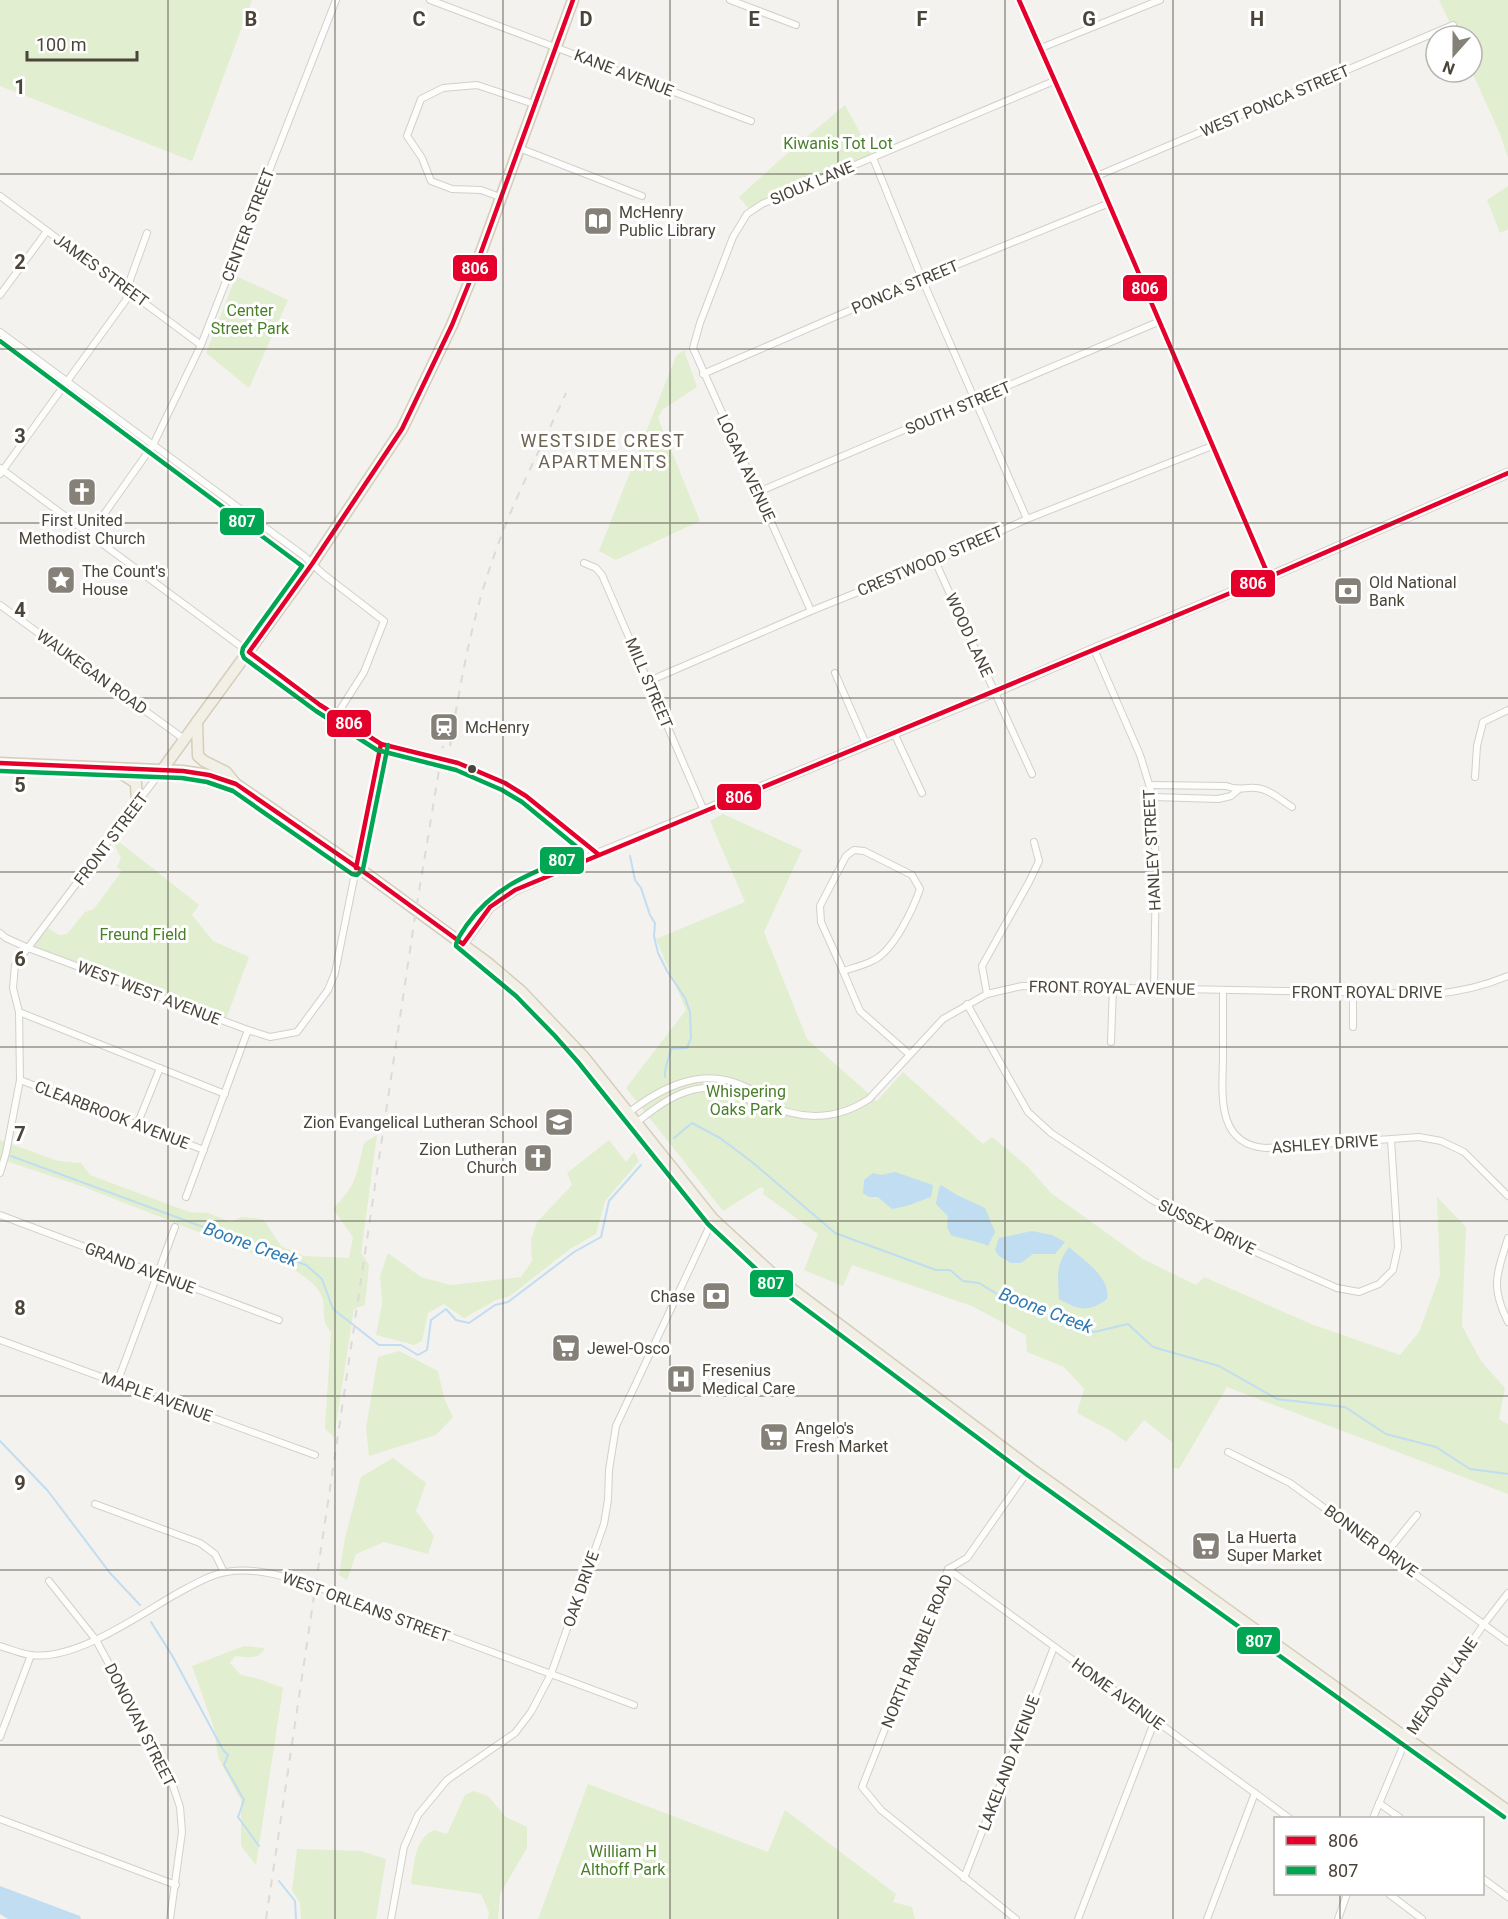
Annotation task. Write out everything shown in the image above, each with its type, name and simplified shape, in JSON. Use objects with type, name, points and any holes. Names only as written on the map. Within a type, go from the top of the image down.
[{"type":"main road","name":"FRONT STREET","points":[[162,770],[312,564],[402,429],[452,324],[476,266],[573,0]]},
{"type":"main road","points":[[197,722],[198,756],[226,772],[236,784],[463,944],[488,963],[544,1014],[584,1057],[713,1219],[776,1277],[1030,1468],[1508,1811]]},
{"type":"main road","points":[[0,763],[162,770],[209,775],[236,784]]},
{"type":"main road","points":[[113,768],[136,783],[136,805]]},
{"type":"street","name":"CENTER STREET","points":[[90,534],[153,445],[201,345],[336,0]]},
{"type":"street","name":"KANE AVENUE","points":[[430,0],[752,121]]},
{"type":"street","points":[[730,0],[796,25]]},
{"type":"street","points":[[1019,0],[1269,577]]},
{"type":"street","points":[[1041,48],[1160,0]]},
{"type":"street","name":"WEST PONCA STREET","points":[[1097,176],[1424,37]]},
{"type":"street","name":"SIOUX LANE","points":[[700,323],[733,237],[747,214],[762,204],[1054,81]]},
{"type":"street","points":[[501,197],[481,190],[452,189],[431,181],[422,159],[407,136],[421,99],[443,88],[477,85],[534,104]]},
{"type":"street","points":[[519,148],[642,196]]},
{"type":"street","points":[[873,158],[922,279],[1027,519]]},
{"type":"street","name":"JAMES STREET","points":[[0,196],[201,345]]},
{"type":"street","name":"PONCA STREET","points":[[703,374],[922,279],[1107,204]]},
{"type":"street","points":[[0,295],[47,231]]},
{"type":"street","points":[[147,233],[126,300],[1,471],[336,716],[381,744],[458,763],[505,783],[526,796],[598,854]]},
{"type":"street","name":"SOUTH STREET","points":[[758,492],[1158,322]]},
{"type":"street","name":"LOGAN AVENUE","points":[[700,323],[693,348],[703,374],[811,611]]},
{"type":"street","points":[[0,332],[312,564],[384,621],[364,672],[336,716]]},
{"type":"street","name":"CRESTWOOD STREET","points":[[649,681],[811,611],[935,561],[1027,519],[1212,446]]},
{"type":"street","points":[[463,944],[490,907],[515,890],[1269,577],[1508,473]]},
{"type":"street","name":"WOOD LANE","points":[[935,561],[1032,774]]},
{"type":"street","name":"MILL STREET","points":[[584,563],[596,568],[602,575],[704,811]]},
{"type":"street","name":"WAUKEGAN ROAD","points":[[0,605],[184,740]]},
{"type":"street","name":"HANLEY STREET","points":[[1094,649],[1140,755],[1153,797],[1156,868],[1154,989]]},
{"type":"street","points":[[836,673],[866,744]]},
{"type":"street","points":[[1474,777],[1482,722],[1508,710]]},
{"type":"street","points":[[894,734],[922,794]]},
{"type":"street","points":[[356,868],[381,744]]},
{"type":"street","name":"FRONT STREET","points":[[0,1173],[20,1080],[19,1012],[13,988],[15,965],[162,770]]},
{"type":"street","points":[[1150,785],[1226,786],[1238,790],[1257,788],[1272,793],[1292,807]]},
{"type":"street","points":[[1153,797],[1226,798],[1238,790]]},
{"type":"street","points":[[987,994],[982,966],[1039,861],[1034,842]]},
{"type":"street","points":[[843,971],[876,959],[891,945],[920,889],[912,875],[864,851],[854,850],[846,856],[820,906],[821,922],[860,1011],[909,1054]]},
{"type":"street","name":"WEST WEST AVENUE","points":[[0,933],[28,948],[270,1037],[297,1032],[328,990],[335,973],[356,868]]},
{"type":"street","name":"FRONT ROYAL DRIVE","points":[[1223,991],[1433,994],[1492,983],[1508,976]]},
{"type":"street","name":"FRONT ROYAL AVENUE","points":[[636,1123],[664,1100],[698,1089],[720,1089],[756,1103],[763,1102],[791,1114],[813,1117],[831,1116],[860,1105],[869,1099],[943,1019],[987,994],[1022,986],[1223,991]]},
{"type":"street","points":[[1111,1042],[1113,987]]},
{"type":"street","name":"ASHLEY DRIVE","points":[[1223,991],[1222,1105],[1228,1123],[1239,1138],[1250,1145],[1266,1148],[1419,1137],[1441,1141],[1464,1152],[1508,1196]]},
{"type":"street","points":[[1353,993],[1353,1027]]},
{"type":"street","name":"SUSSEX DRIVE","points":[[967,1004],[1028,1112],[1051,1133],[1152,1200],[1199,1227],[1336,1287],[1359,1292],[1379,1284],[1393,1270],[1398,1247],[1391,1140]]},
{"type":"street","points":[[19,1012],[225,1094]]},
{"type":"street","points":[[186,1197],[248,1030]]},
{"type":"street","points":[[137,1125],[160,1068]]},
{"type":"street","name":"FRONT ROYAL AVENUE","points":[[628,1113],[666,1088],[702,1079],[725,1080],[742,1085],[761,1096],[763,1102]]},
{"type":"street","name":"CLEARBROOK AVENUE","points":[[20,1080],[204,1150]]},
{"type":"street","name":"GRAND AVENUE","points":[[0,1215],[279,1320]]},
{"type":"street","name":"OAK DRIVE","points":[[391,1919],[404,1848],[418,1815],[447,1780],[515,1733],[531,1712],[551,1674],[604,1524],[616,1426],[713,1219]]},
{"type":"street","points":[[117,1383],[175,1227]]},
{"type":"street","points":[[1508,1238],[1496,1278],[1499,1304],[1508,1322]]},
{"type":"street","name":"MAPLE AVENUE","points":[[0,1340],[315,1455]]},
{"type":"street","name":"BONNER DRIVE","points":[[1228,1452],[1290,1483],[1508,1641]]},
{"type":"street","name":"NORTH RAMBLE ROAD","points":[[964,1878],[881,1810],[862,1787],[948,1569],[967,1558],[1030,1468]]},
{"type":"street","points":[[95,1504],[200,1543],[215,1554],[224,1572]]},
{"type":"street","points":[[1387,1552],[1417,1515]]},
{"type":"street","name":"HOME AVENUE","points":[[948,1569],[1288,1817]]},
{"type":"street","name":"WEST ORLEANS STREET","points":[[0,1646],[31,1655],[64,1652],[96,1640],[192,1585],[224,1572],[249,1571],[284,1576],[634,1705]]},
{"type":"street","name":"DONOVAN STREET","points":[[49,1581],[96,1640],[170,1777],[180,1807],[182,1832],[171,1919]]},
{"type":"street","name":"MEADOW LANE","points":[[1374,1817],[1407,1737],[1484,1624],[1508,1593]]},
{"type":"street","name":"LAKELAND AVENUE","points":[[964,1878],[1054,1647]]},
{"type":"street","points":[[0,1737],[31,1655]]},
{"type":"street","points":[[1078,1919],[1155,1720]]},
{"type":"street","points":[[1207,1919],[1256,1793]]},
{"type":"street","points":[[1379,1803],[1399,1817]]},
{"type":"street","points":[[0,1820],[176,1885]]},
{"type":"street","points":[[964,1878],[1017,1919]]},
{"type":"street","points":[[1484,1879],[1508,1897]]},
{"type":"street","points":[[1338,1919],[1346,1895]]},
{"type":"street","points":[[1392,1895],[1422,1919]]},
{"type":"green space","points":[[0,0],[252,0],[192,161],[0,86]]},
{"type":"green space","points":[[1439,0],[1508,0],[1508,158],[1477,84],[1484,84],[1484,24],[1450,24]]},
{"type":"green space","name":"Kiwanis Tot Lot","points":[[845,105],[872,155],[748,208],[739,197]]},
{"type":"green space","points":[[1508,186],[1508,229],[1500,233],[1487,200]]},
{"type":"green space","name":"Center Street Park","points":[[236,276],[288,300],[249,388],[206,353]]},
{"type":"green space","points":[[684,350],[697,387],[662,410],[658,418],[700,521],[616,560],[599,551],[676,356]]},
{"type":"green space","name":"Whispering Oaks Park","points":[[723,814],[802,850],[764,932],[807,1039],[877,1101],[903,1072],[983,1144],[992,1137],[1027,1166],[1051,1193],[1143,1259],[1196,1285],[1204,1277],[1311,1324],[1400,1355],[1419,1332],[1440,1275],[1437,1197],[1466,1227],[1462,1326],[1481,1361],[1505,1388],[1499,1419],[1508,1424],[1508,1494],[1227,1387],[1179,1469],[1172,1467],[1172,1442],[1144,1420],[1126,1442],[1111,1431],[1077,1413],[1084,1389],[1064,1367],[1027,1352],[1026,1335],[972,1306],[852,1265],[843,1286],[804,1270],[818,1234],[763,1194],[764,1189],[761,1187],[723,1211],[626,1088],[686,1010],[656,939],[745,902],[710,821]]},
{"type":"green space","name":"Freund Field","points":[[118,841],[199,905],[192,915],[213,941],[249,957],[225,1022],[28,948],[45,926],[59,935],[67,934],[85,912],[94,909],[122,871],[117,867],[121,858],[115,846]]},
{"type":"green space","points":[[377,1135],[361,1253],[369,1265],[365,1305],[354,1309],[334,1437],[325,1429],[331,1332],[325,1320],[321,1295],[311,1282],[293,1269],[84,1187],[0,1159],[0,1140],[58,1161],[81,1163],[90,1175],[189,1212],[208,1213],[231,1222],[241,1217],[263,1219],[281,1246],[304,1256],[349,1258],[353,1237],[333,1209],[351,1186],[364,1143]]},
{"type":"green space","points":[[609,1140],[626,1162],[634,1152],[639,1161],[605,1201],[596,1234],[570,1249],[510,1296],[496,1300],[464,1318],[444,1304],[428,1313],[422,1341],[414,1345],[376,1335],[382,1304],[380,1276],[388,1253],[421,1277],[450,1285],[521,1277],[532,1261],[531,1240],[537,1222],[572,1185],[567,1173]]},
{"type":"green space","points":[[399,1351],[438,1371],[444,1398],[453,1417],[436,1435],[369,1456],[366,1428],[378,1357]]},
{"type":"green space","points":[[393,1458],[426,1483],[416,1511],[434,1536],[428,1554],[384,1542],[356,1554],[347,1580],[339,1575],[345,1538],[361,1477]]},
{"type":"green space","points":[[244,1646],[265,1648],[256,1657],[235,1656],[230,1663],[241,1675],[283,1688],[256,1865],[241,1846],[241,1800],[218,1757],[214,1728],[192,1666]]},
{"type":"green space","name":"William H Althoff Park","points":[[588,1784],[768,1852],[785,1810],[896,1894],[893,1902],[912,1907],[915,1919],[538,1919]]},
{"type":"green space","points":[[474,1791],[488,1796],[506,1817],[527,1827],[527,1848],[500,1894],[498,1919],[488,1919],[489,1912],[481,1894],[411,1884],[416,1853],[422,1840],[434,1830],[447,1834],[465,1795]]},
{"type":"green space","points":[[297,1849],[361,1851],[386,1859],[376,1919],[301,1919],[300,1903],[292,1890]]},
{"type":"water","points":[[895,1172],[933,1185],[931,1197],[892,1209],[878,1197],[869,1197],[863,1193],[864,1180],[873,1173],[881,1175]]},
{"type":"water","points":[[941,1185],[985,1208],[995,1232],[988,1246],[951,1235],[947,1227],[948,1216],[936,1204]]},
{"type":"water","points":[[1032,1231],[1052,1235],[1065,1242],[1055,1254],[1033,1254],[1021,1263],[1011,1263],[999,1256],[995,1250],[999,1238]]},
{"type":"water","points":[[1069,1247],[1101,1277],[1107,1291],[1107,1299],[1089,1308],[1078,1308],[1059,1299],[1059,1266]]},
{"type":"water","points":[[0,1886],[80,1916],[81,1919],[8,1919],[0,1914]]},
{"type":"waterway","points":[[630,856],[635,880],[641,888],[655,923],[654,936],[658,953],[685,998],[690,1012],[691,1038],[687,1048],[671,1049],[665,1077]]},
{"type":"waterway","name":"Boone Creek","points":[[674,1138],[692,1123],[720,1138],[752,1162],[835,1233],[936,1270],[950,1270],[963,1281],[979,1283],[997,1294],[1094,1332],[1128,1324],[1153,1347],[1219,1366],[1277,1399],[1345,1407],[1386,1434],[1436,1447],[1470,1469],[1508,1474]]},
{"type":"waterway","name":"Boone Creek","points":[[11,1156],[306,1265],[322,1279],[333,1309],[379,1345],[401,1345],[418,1355],[427,1350],[431,1320],[446,1309],[456,1320],[469,1323],[495,1305],[508,1302],[574,1252],[601,1237],[609,1201],[641,1165]]},
{"type":"waterway","points":[[0,1441],[48,1491],[110,1573],[140,1605]]},
{"type":"waterway","points":[[151,1622],[173,1657],[223,1750],[228,1755],[224,1765],[244,1800],[238,1817],[259,1846]]},
{"type":"waterway","points":[[279,1881],[295,1901],[296,1919]]},
{"type":"railway","points":[[450,746],[468,648],[487,577],[511,512],[566,393]]},
{"type":"railway","points":[[266,1919],[416,910],[443,746]]},
{"type":"transit line","name":"806","points":[[573,0],[476,266],[452,325],[402,429],[312,564],[249,652],[320,705],[381,744],[458,763],[505,783],[526,796],[598,854]]},
{"type":"transit line","name":"806","points":[[1019,0],[1269,577]]},
{"type":"transit line","name":"807","points":[[0,341],[302,566],[243,648],[244,658],[316,711],[377,750],[456,770],[502,790],[522,802],[583,852],[518,880],[490,899],[466,926],[456,946],[516,996],[555,1036],[708,1224],[771,1283],[1026,1474],[1504,1817]]},
{"type":"transit line","name":"806","points":[[0,763],[183,771],[209,775],[236,784],[463,944],[490,907],[515,890],[1269,577],[1508,473]]},
{"type":"transit line","name":"806","points":[[356,868],[381,744]]},
{"type":"transit line","name":"807","points":[[0,771],[182,778],[207,782],[233,791],[352,874],[357,875],[363,869],[388,745]]},
{"type":"place","name":"McHenry Public Library","points":[[598,221]]},
{"type":"place","name":"First United Methodist Church","points":[[82,492]]},
{"type":"place","name":"The Count's House","points":[[61,580]]},
{"type":"place","name":"Old National Bank","points":[[1348,591]]},
{"type":"place","name":"McHenry","points":[[444,727]]},
{"type":"place","name":"Zion Evangelical Lutheran School","points":[[559,1122]]},
{"type":"place","name":"Zion Lutheran Church","points":[[538,1158]]},
{"type":"place","name":"Chase","points":[[716,1296]]},
{"type":"place","name":"Jewel-Osco","points":[[566,1348]]},
{"type":"place","name":"Fresenius Medical Care","points":[[681,1379]]},
{"type":"place","name":"Angelo's Fresh Market","points":[[774,1437]]},
{"type":"place","name":"La Huerta Super Market","points":[[1206,1546]]},
{"type":"district","name":"WESTSIDE CREST APARTMENTS","points":[[603,450]]}]
